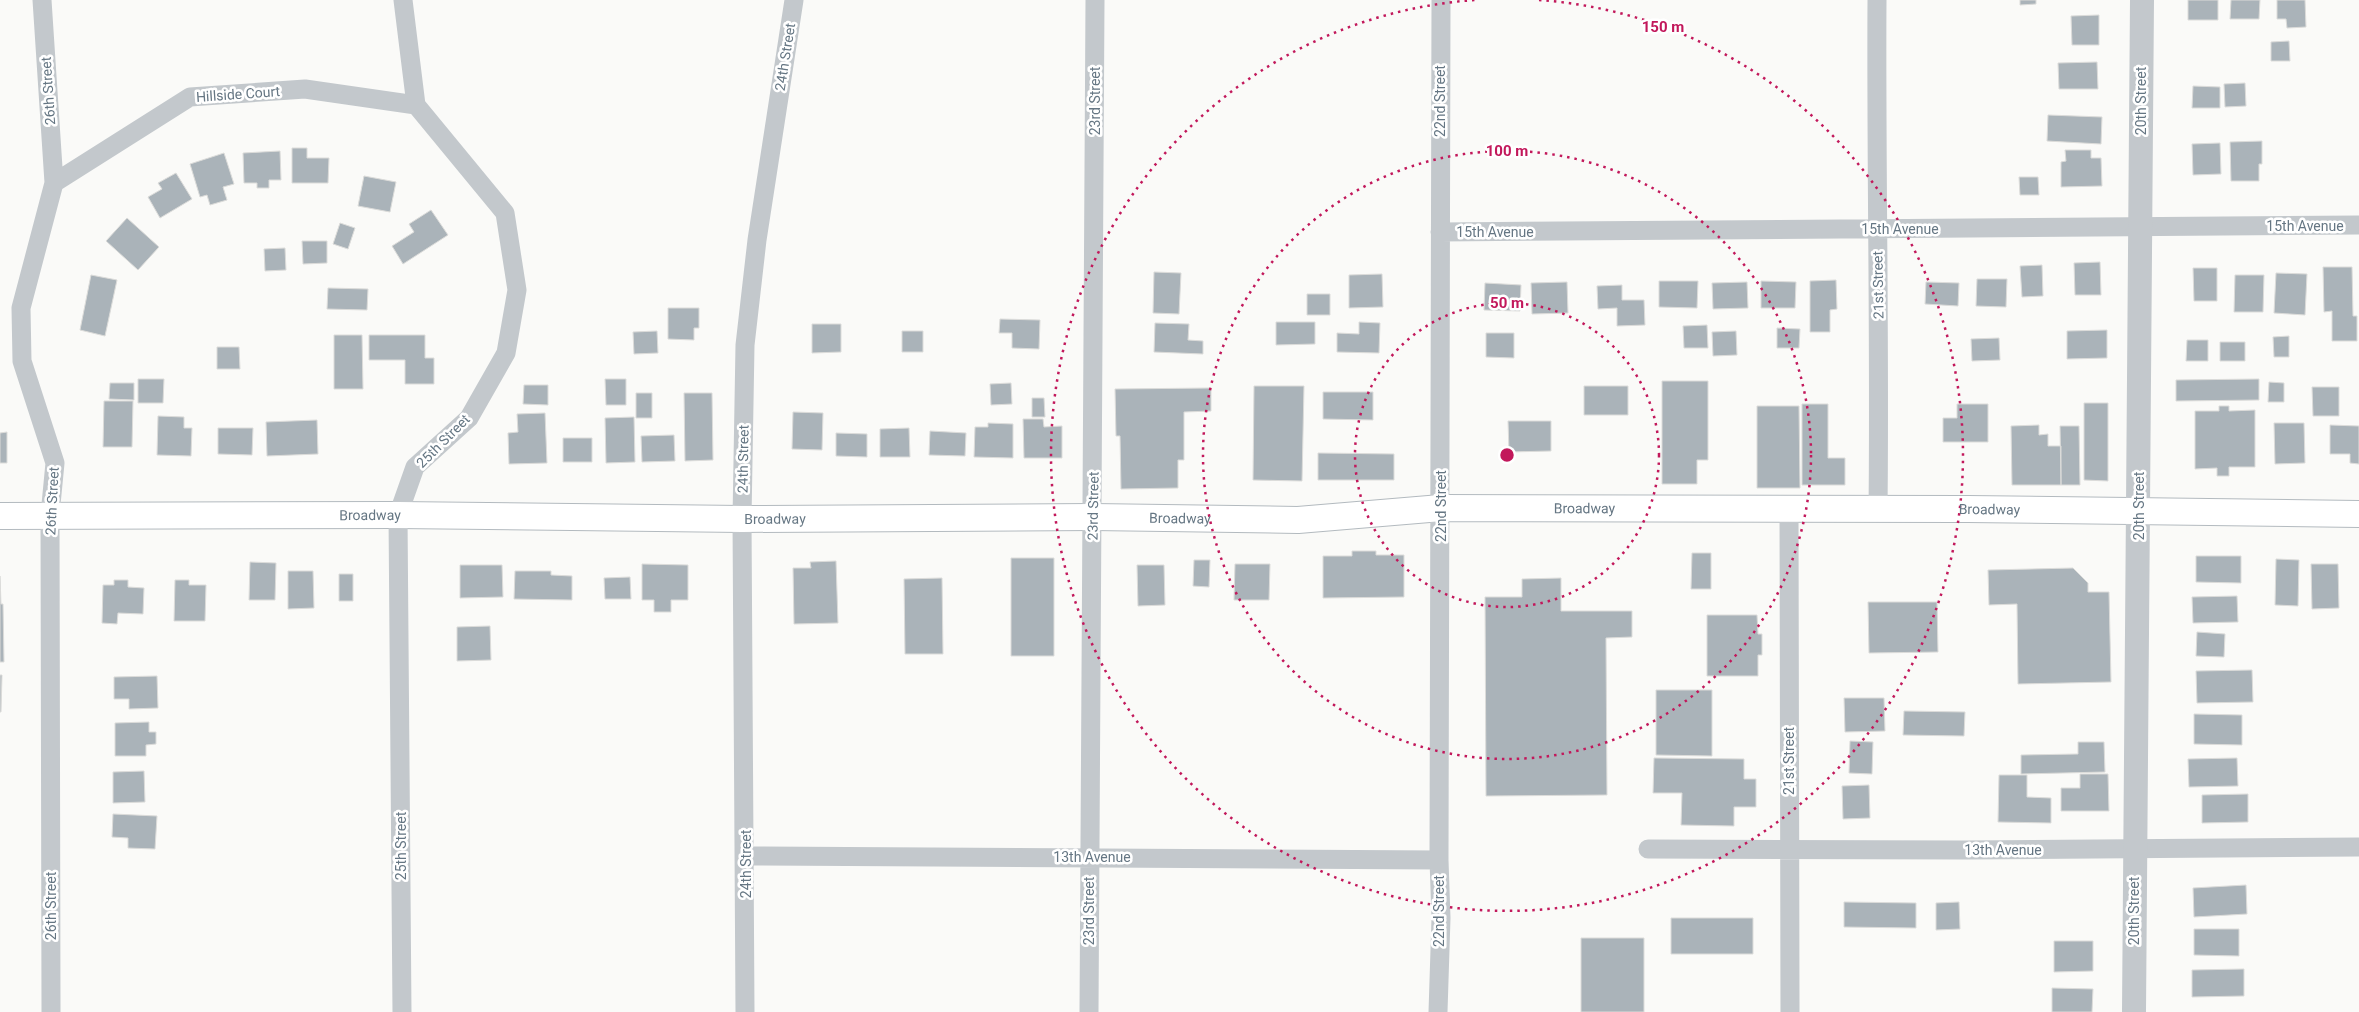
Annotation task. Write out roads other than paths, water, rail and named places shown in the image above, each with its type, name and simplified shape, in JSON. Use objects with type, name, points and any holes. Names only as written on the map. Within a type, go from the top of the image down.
[{"type":"main road","name":"Broadway","points":[[0,516],[398,515],[742,519],[1093,517],[1298,520],[1441,508],[2359,514]]},
{"type":"street","name":"26th Street","points":[[42,0],[54,183],[21,308],[22,361],[55,463],[50,515],[51,1012]]},
{"type":"street","points":[[403,0],[416,105]]},
{"type":"street","name":"24th Street","points":[[745,1012],[746,856],[742,519],[745,345],[756,240],[794,0]]},
{"type":"street","name":"23rd Street","points":[[1088,1012],[1093,517],[1095,0]]},
{"type":"street","name":"22nd Street","points":[[1438,1012],[1440,918],[1438,860],[1441,508],[1441,0]]},
{"type":"street","name":"21st Street","points":[[1877,0],[1878,510]]},
{"type":"street","name":"20th Street","points":[[2134,1012],[2142,0]]},
{"type":"street","name":"Hillside Court","points":[[54,183],[190,97],[305,89],[416,105]]},
{"type":"street","name":"25th Street","points":[[402,1012],[398,515],[415,467],[469,418],[506,353],[517,290],[506,213],[416,105]]},
{"type":"street","name":"15th Avenue","points":[[1440,232],[2359,225]]},
{"type":"street","name":"21st Street","points":[[1789,510],[1790,1012]]},
{"type":"street","name":"13th Avenue","points":[[1648,849],[1789,851],[2359,847]]},
{"type":"street","name":"13th Avenue","points":[[746,856],[1438,860]]}]
